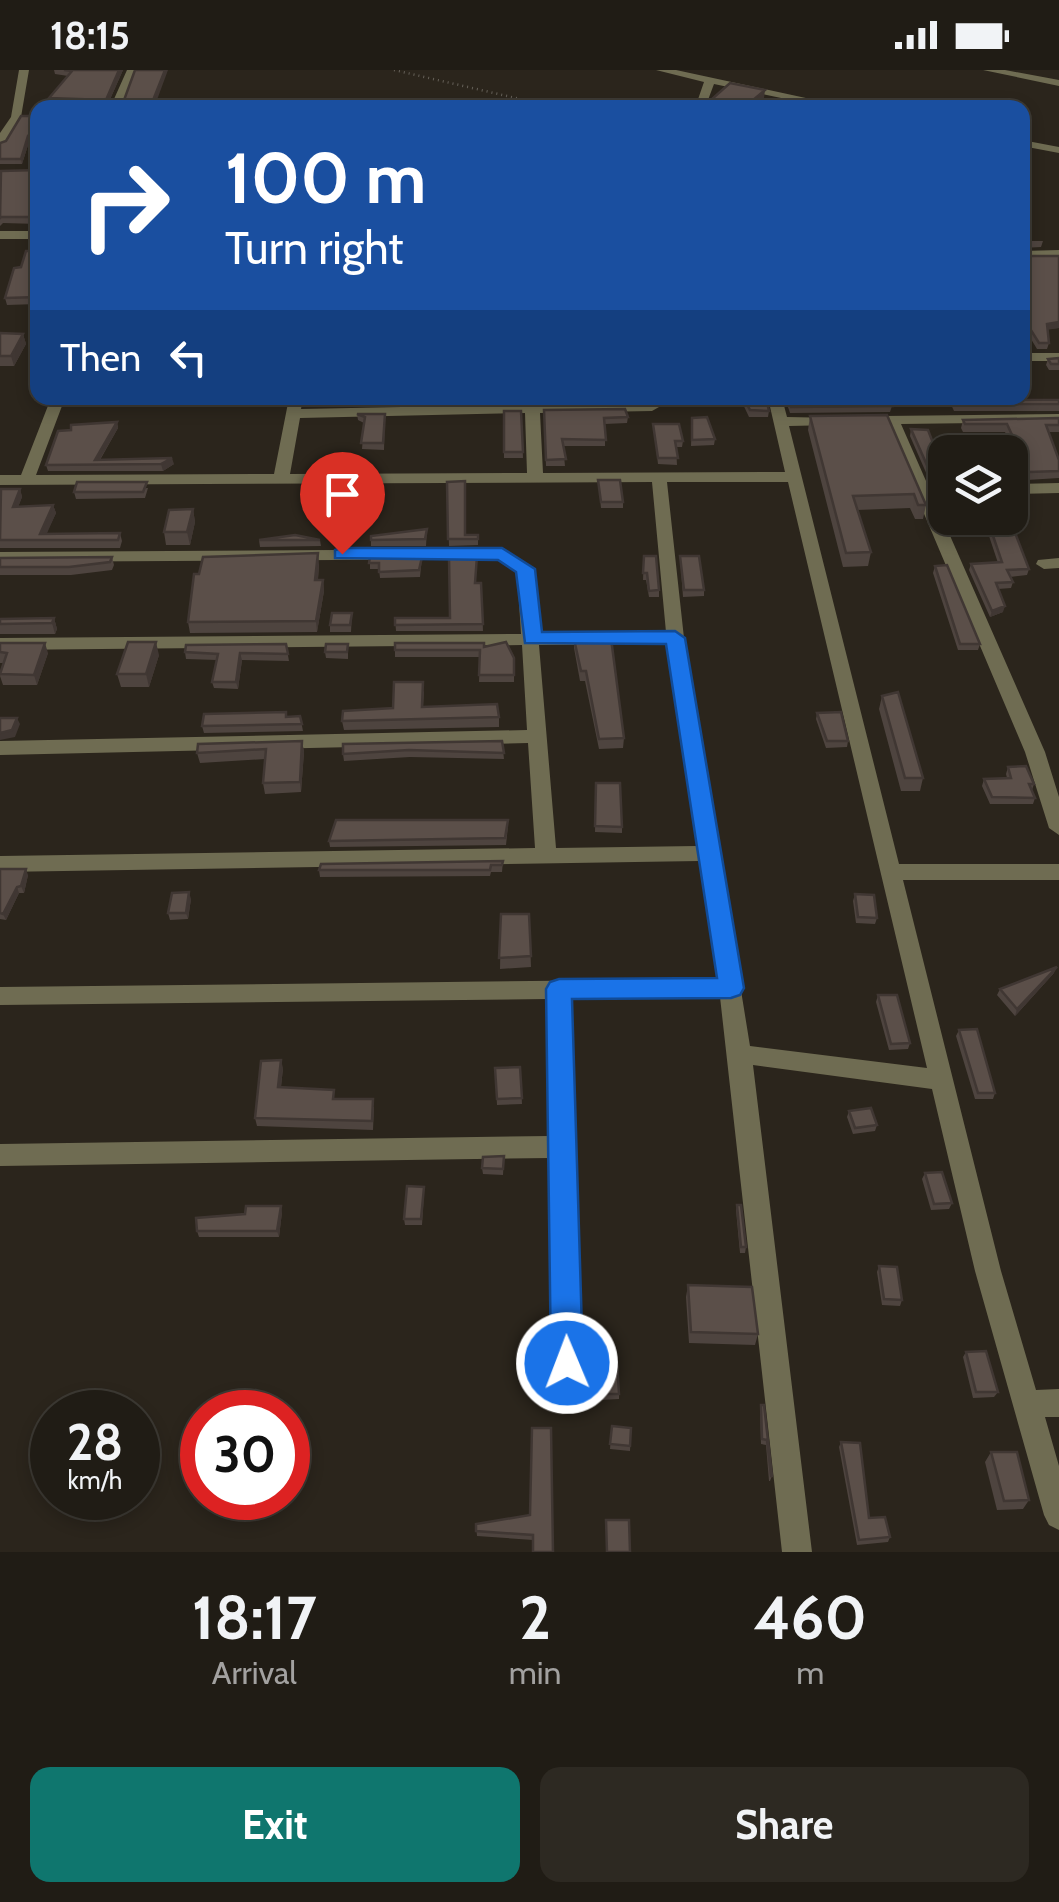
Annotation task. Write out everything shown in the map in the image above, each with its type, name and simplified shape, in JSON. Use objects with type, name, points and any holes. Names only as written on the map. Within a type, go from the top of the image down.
[{"type":"street","points":[[119,100],[132,70]]},
{"type":"street","points":[[662,70],[807,100]]},
{"type":"street","points":[[988,70],[1059,84]]},
{"type":"street","points":[[0,142],[16,117],[19,77]]},
{"type":"street","points":[[703,100],[710,80]]},
{"type":"street","points":[[1030,144],[1059,150]]},
{"type":"street","points":[[0,235],[30,235]]},
{"type":"street","points":[[1030,254],[1059,254]]},
{"type":"street","points":[[1030,357],[1059,357]]},
{"type":"street","points":[[27,479],[55,405]]},
{"type":"street","points":[[281,479],[294,406],[352,405]]},
{"type":"street","points":[[434,405],[532,409],[652,407]]},
{"type":"street","points":[[777,405],[988,1271],[1059,1515]]},
{"type":"street","points":[[532,409],[536,478]]},
{"type":"street","points":[[1059,418],[882,420],[922,490],[1035,752],[1059,828]]},
{"type":"street","points":[[782,422],[855,420]]},
{"type":"street","points":[[0,480],[795,477]]},
{"type":"street","points":[[659,478],[675,638],[740,1054],[797,1552]]},
{"type":"street","points":[[1028,489],[1059,488]]},
{"type":"street","points":[[922,490],[928,490]]},
{"type":"street","points":[[0,557],[493,552],[512,558],[525,569],[546,856]]},
{"type":"street","points":[[0,644],[675,638]]},
{"type":"street","points":[[0,748],[537,736]]},
{"type":"street","points":[[1035,752],[1059,751]]},
{"type":"street","points":[[0,864],[710,853]]},
{"type":"street","points":[[892,872],[1059,872]]},
{"type":"street","points":[[0,996],[731,988]]},
{"type":"street","points":[[559,989],[568,1399]]},
{"type":"street","points":[[740,1054],[940,1080]]},
{"type":"street","points":[[0,1156],[562,1148]]},
{"type":"street","points":[[1029,1404],[1059,1403]]},
{"type":"path","points":[[394,70],[524,100]]},
{"type":"building","points":[[64,70],[119,70],[106,100],[49,98],[72,71]]},
{"type":"building","points":[[135,70],[165,70],[153,100],[124,100]]},
{"type":"building","points":[[730,83],[765,90],[753,100],[712,99]]},
{"type":"building","points":[[21,116],[30,116],[30,134],[21,159],[0,159],[0,143],[6,141]]},
{"type":"building","points":[[30,170],[30,217],[0,218],[1,171]]},
{"type":"building","points":[[26,251],[30,251],[30,297],[5,298],[14,268],[21,267]]},
{"type":"building","points":[[1030,256],[1059,256],[1059,322],[1047,324],[1049,343],[1039,343],[1030,329]]},
{"type":"building","points":[[0,333],[23,334],[11,356],[0,356]]},
{"type":"building","points":[[1030,400],[1059,400],[1059,404],[1030,404]]},
{"type":"building","points":[[748,405],[768,405],[769,411],[750,410]]},
{"type":"building","points":[[790,405],[892,406],[791,407]]},
{"type":"building","points":[[625,409],[628,417],[604,418],[606,440],[562,439],[566,459],[546,460],[544,410]]},
{"type":"building","points":[[504,411],[521,411],[523,452],[504,452]]},
{"type":"building","points":[[357,414],[385,414],[383,443],[361,443],[365,417]]},
{"type":"building","points":[[887,415],[926,505],[918,505],[914,494],[853,496],[871,552],[846,553],[810,416]]},
{"type":"building","points":[[707,417],[715,439],[692,440],[692,418]]},
{"type":"building","points":[[1059,418],[1059,425],[1046,425],[1059,471],[1029,472],[1028,435],[1012,435],[1007,424],[965,424],[963,420]]},
{"type":"building","points":[[117,422],[95,460],[172,458],[161,464],[46,465],[58,431],[71,430],[71,425]]},
{"type":"building","points":[[653,424],[679,424],[683,441],[675,441],[678,458],[658,458]]},
{"type":"building","points":[[911,429],[928,430],[928,468]]},
{"type":"building","points":[[598,480],[620,480],[623,502],[601,502]]},
{"type":"building","points":[[465,481],[465,535],[478,535],[478,539],[448,539],[447,482]]},
{"type":"building","points":[[77,482],[147,482],[143,492],[74,492]]},
{"type":"building","points":[[1,489],[20,489],[13,507],[53,505],[40,534],[120,533],[118,540],[0,540]]},
{"type":"building","points":[[193,509],[187,532],[164,532],[169,510]]},
{"type":"building","points":[[427,529],[425,539],[371,540],[371,536]]},
{"type":"building","points":[[295,535],[320,540],[259,540]]},
{"type":"building","points":[[993,535],[1016,535],[1029,569],[1007,570],[1013,582],[996,583],[1005,606],[992,611],[971,564],[1002,562]]},
{"type":"building","points":[[318,553],[315,580],[323,580],[316,621],[188,622],[194,574],[199,574],[203,557]]},
{"type":"building","points":[[477,556],[475,583],[481,583],[483,624],[395,625],[395,618],[450,618],[449,557]]},
{"type":"building","points":[[644,556],[656,556],[659,590],[649,591],[647,573],[643,573]]},
{"type":"building","points":[[680,556],[699,556],[704,590],[684,590]]},
{"type":"building","points":[[112,557],[110,562],[69,567],[0,567],[0,558]]},
{"type":"building","points":[[370,557],[422,557],[419,570],[379,572],[379,563],[369,563]]},
{"type":"building","points":[[947,565],[980,644],[960,644],[935,566]]},
{"type":"building","points":[[332,613],[352,613],[350,625],[330,625]]},
{"type":"building","points":[[54,618],[52,623],[0,624],[0,619]]},
{"type":"building","points":[[611,638],[624,738],[599,739],[586,671],[581,671],[574,639]]},
{"type":"building","points":[[128,642],[156,642],[146,674],[117,674]]},
{"type":"building","points":[[506,642],[514,658],[514,675],[479,675],[480,650],[395,650],[395,643],[484,643],[484,647]]},
{"type":"building","points":[[0,643],[45,643],[34,675],[0,674],[7,653],[0,652]]},
{"type":"building","points":[[286,644],[288,654],[240,653],[236,682],[212,682],[218,654],[185,652],[186,645]]},
{"type":"building","points":[[326,644],[348,644],[347,652],[325,652]]},
{"type":"building","points":[[394,682],[423,682],[422,707],[497,704],[499,717],[342,721],[343,711],[393,708]]},
{"type":"building","points":[[898,692],[923,778],[905,778],[882,696]]},
{"type":"building","points":[[286,712],[286,717],[300,716],[302,724],[202,726],[204,714]]},
{"type":"building","points":[[841,712],[848,741],[827,741],[817,713]]},
{"type":"building","points":[[0,718],[17,718],[12,730],[0,733]]},
{"type":"building","points":[[302,741],[300,782],[263,783],[266,749],[197,753],[198,744]]},
{"type":"building","points":[[502,741],[504,753],[409,750],[343,754],[343,744]]},
{"type":"building","points":[[1026,766],[1035,798],[992,797],[984,779],[1011,778],[1008,767]]},
{"type":"building","points":[[596,783],[620,783],[622,827],[595,826]]},
{"type":"building","points":[[336,820],[508,820],[505,838],[329,841]]},
{"type":"building","points":[[503,861],[502,865],[491,865],[490,870],[319,870],[321,864]]},
{"type":"building","points":[[0,869],[26,869],[21,886],[3,914],[0,913]]},
{"type":"building","points":[[189,892],[186,913],[168,913],[172,893]]},
{"type":"building","points":[[855,894],[874,895],[877,918],[858,917]]},
{"type":"building","points":[[501,914],[529,914],[531,956],[499,958]]},
{"type":"building","points":[[1057,967],[1017,1009],[1000,989]]},
{"type":"building","points":[[878,995],[897,995],[910,1043],[891,1044]]},
{"type":"building","points":[[977,1029],[995,1093],[978,1093],[959,1030]]},
{"type":"building","points":[[281,1060],[278,1087],[334,1090],[333,1099],[373,1099],[372,1121],[255,1118],[261,1061]]},
{"type":"building","points":[[520,1067],[522,1098],[497,1099],[495,1068]]},
{"type":"building","points":[[871,1108],[877,1125],[855,1128],[849,1111]]},
{"type":"building","points":[[504,1156],[503,1169],[482,1168],[483,1157]]},
{"type":"building","points":[[942,1172],[952,1203],[934,1204],[925,1173]]},
{"type":"building","points":[[407,1186],[424,1187],[421,1219],[404,1219]]},
{"type":"building","points":[[737,1205],[741,1205],[746,1247],[741,1247]]},
{"type":"building","points":[[246,1206],[281,1206],[277,1231],[197,1231],[196,1218],[245,1214]]},
{"type":"building","points":[[879,1266],[897,1267],[902,1300],[884,1299]]},
{"type":"building","points":[[688,1285],[752,1287],[758,1334],[691,1332]]},
{"type":"building","points":[[986,1351],[998,1392],[976,1392],[966,1352]]},
{"type":"building","points":[[599,1362],[617,1362],[619,1394],[602,1394]]},
{"type":"building","points":[[764,1405],[772,1476],[767,1440],[762,1439]]},
{"type":"building","points":[[612,1426],[631,1428],[630,1446],[610,1444]]},
{"type":"building","points":[[532,1428],[551,1428],[553,1552],[533,1552],[533,1535],[476,1531],[476,1524],[530,1515]]},
{"type":"building","points":[[841,1442],[860,1443],[869,1518],[885,1517],[890,1537],[859,1540]]},
{"type":"building","points":[[991,1452],[1017,1452],[1029,1500],[1004,1501]]},
{"type":"building","points":[[606,1520],[629,1520],[630,1552],[607,1552]]},
{"type":"route","points":[[342,554],[502,554],[525,569],[532,639],[675,638],[731,988],[559,989],[567,1363]]}]
